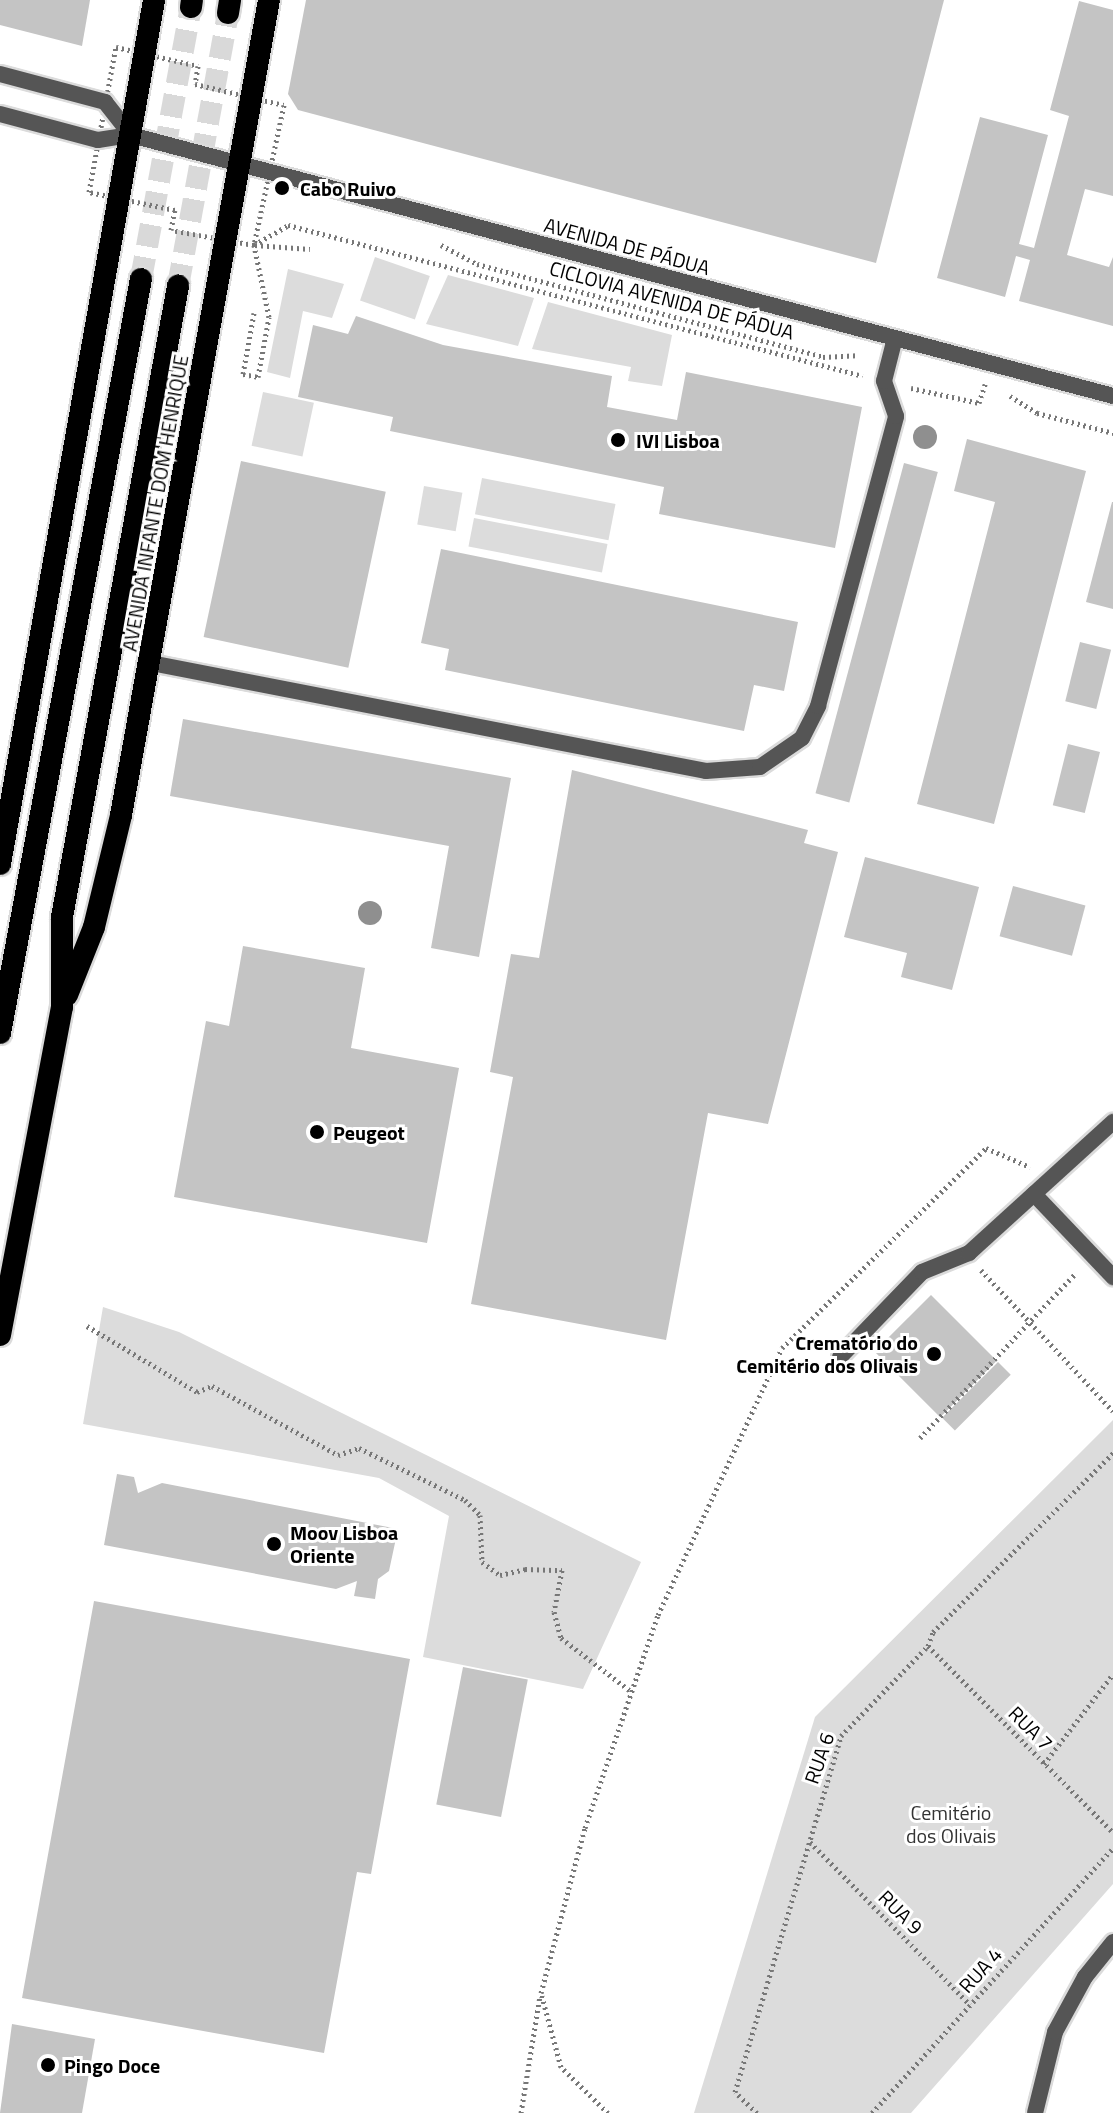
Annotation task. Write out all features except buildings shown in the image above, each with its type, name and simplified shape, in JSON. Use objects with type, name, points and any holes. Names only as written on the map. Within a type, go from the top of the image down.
[{"type":"highway","points":[[0,864],[154,0]]},
{"type":"highway","name":"AVENIDA INFANTE DOM HENRIQUE","points":[[62,1007],[94,927],[151,663],[269,0]]},
{"type":"highway","points":[[0,1033],[141,279]]},
{"type":"highway","name":"AVENIDA INFANTE DOM HENRIQUE","points":[[0,1335],[62,1007],[62,917],[178,286]]},
{"type":"street","points":[[0,74],[105,102],[131,135]]},
{"type":"street","name":"AVENIDA DE PÁDUA","points":[[0,114],[98,140],[131,135],[1113,396]]},
{"type":"street","points":[[151,663],[706,771],[760,767],[802,738],[818,706],[896,416],[884,381],[895,338]]},
{"type":"street","points":[[840,1357],[922,1272],[969,1253],[1113,1122]]},
{"type":"street","points":[[1034,1194],[1113,1277]]},
{"type":"street","points":[[1035,2113],[1055,2032],[1085,1977],[1113,1942]]},
{"type":"path","points":[[240,164],[264,199],[279,203]]},
{"type":"path","points":[[254,245],[288,225],[979,403],[990,364]]},
{"type":"path","name":"CICLOVIA AVENIDA DE PÁDUA","points":[[438,243],[477,264],[823,357],[858,355],[889,363]]},
{"type":"path","points":[[254,245],[310,249]]},
{"type":"path","points":[[254,245],[269,317],[258,377],[243,374],[254,313]]},
{"type":"path","points":[[970,386],[1011,397],[1037,413],[1113,433]]},
{"type":"path","points":[[521,2113],[541,1993],[585,1828],[658,1615],[782,1348],[986,1148],[1053,1178]]},
{"type":"path","points":[[920,1438],[1078,1271],[1088,1250]]},
{"type":"path","points":[[969,1253],[989,1284],[1113,1411]]},
{"type":"path","points":[[87,1326],[197,1392],[212,1386],[338,1455],[359,1448],[465,1500],[480,1515],[482,1562],[500,1575],[525,1569],[562,1570],[554,1612],[561,1638],[632,1692]]},
{"type":"path","name":"RUA 6","points":[[757,2113],[735,2092],[841,1736],[928,1646],[933,1632],[1113,1453]]},
{"type":"path","name":"RUA 7","points":[[928,1646],[1113,1832]]},
{"type":"path","points":[[1044,1764],[1113,1674]]},
{"type":"path","name":"RUA 9","points":[[810,1842],[970,2005]]},
{"type":"path","name":"RUA 4","points":[[872,2113],[1113,1848]]},
{"type":"path","points":[[541,1993],[561,2067],[608,2113]]},
{"type":"green space","points":[[375,257],[430,276],[415,319],[360,300]]},
{"type":"green space","points":[[288,269],[344,284],[332,318],[303,311],[290,378],[267,372]]},
{"type":"green space","points":[[448,275],[534,298],[518,346],[426,324]]},
{"type":"green space","points":[[548,302],[672,335],[662,386],[628,381],[631,367],[532,349]]},
{"type":"green space","points":[[263,392],[314,403],[302,457],[252,446]]},
{"type":"green space","points":[[482,478],[616,504],[608,540],[475,514]]},
{"type":"green space","points":[[424,486],[462,493],[456,531],[417,524]]},
{"type":"green space","points":[[474,518],[608,544],[602,572],[468,546]]},
{"type":"green space","points":[[103,1307],[179,1332],[641,1562],[583,1689],[423,1657],[449,1516],[379,1478],[83,1424]]},
{"type":"green space","name":"Cemitério dos Olivais","points":[[1113,1420],[1113,1884],[911,2113],[694,2113],[815,1717]]},
{"type":"tunnel","points":[[141,279],[191,7]]},
{"type":"tunnel","points":[[178,286],[228,13]]},
{"type":"place","name":"Cabo Ruivo","points":[[282,188]]},
{"type":"place","name":"IVI Lisboa","points":[[618,440]]},
{"type":"place","name":"Peugeot","points":[[317,1132]]},
{"type":"place","name":"Crematório do Cemitério dos Olivais","points":[[934,1354]]},
{"type":"place","name":"Moov Lisboa Oriente","points":[[274,1544]]},
{"type":"place","name":"Pingo Doce","points":[[48,2065]]}]
